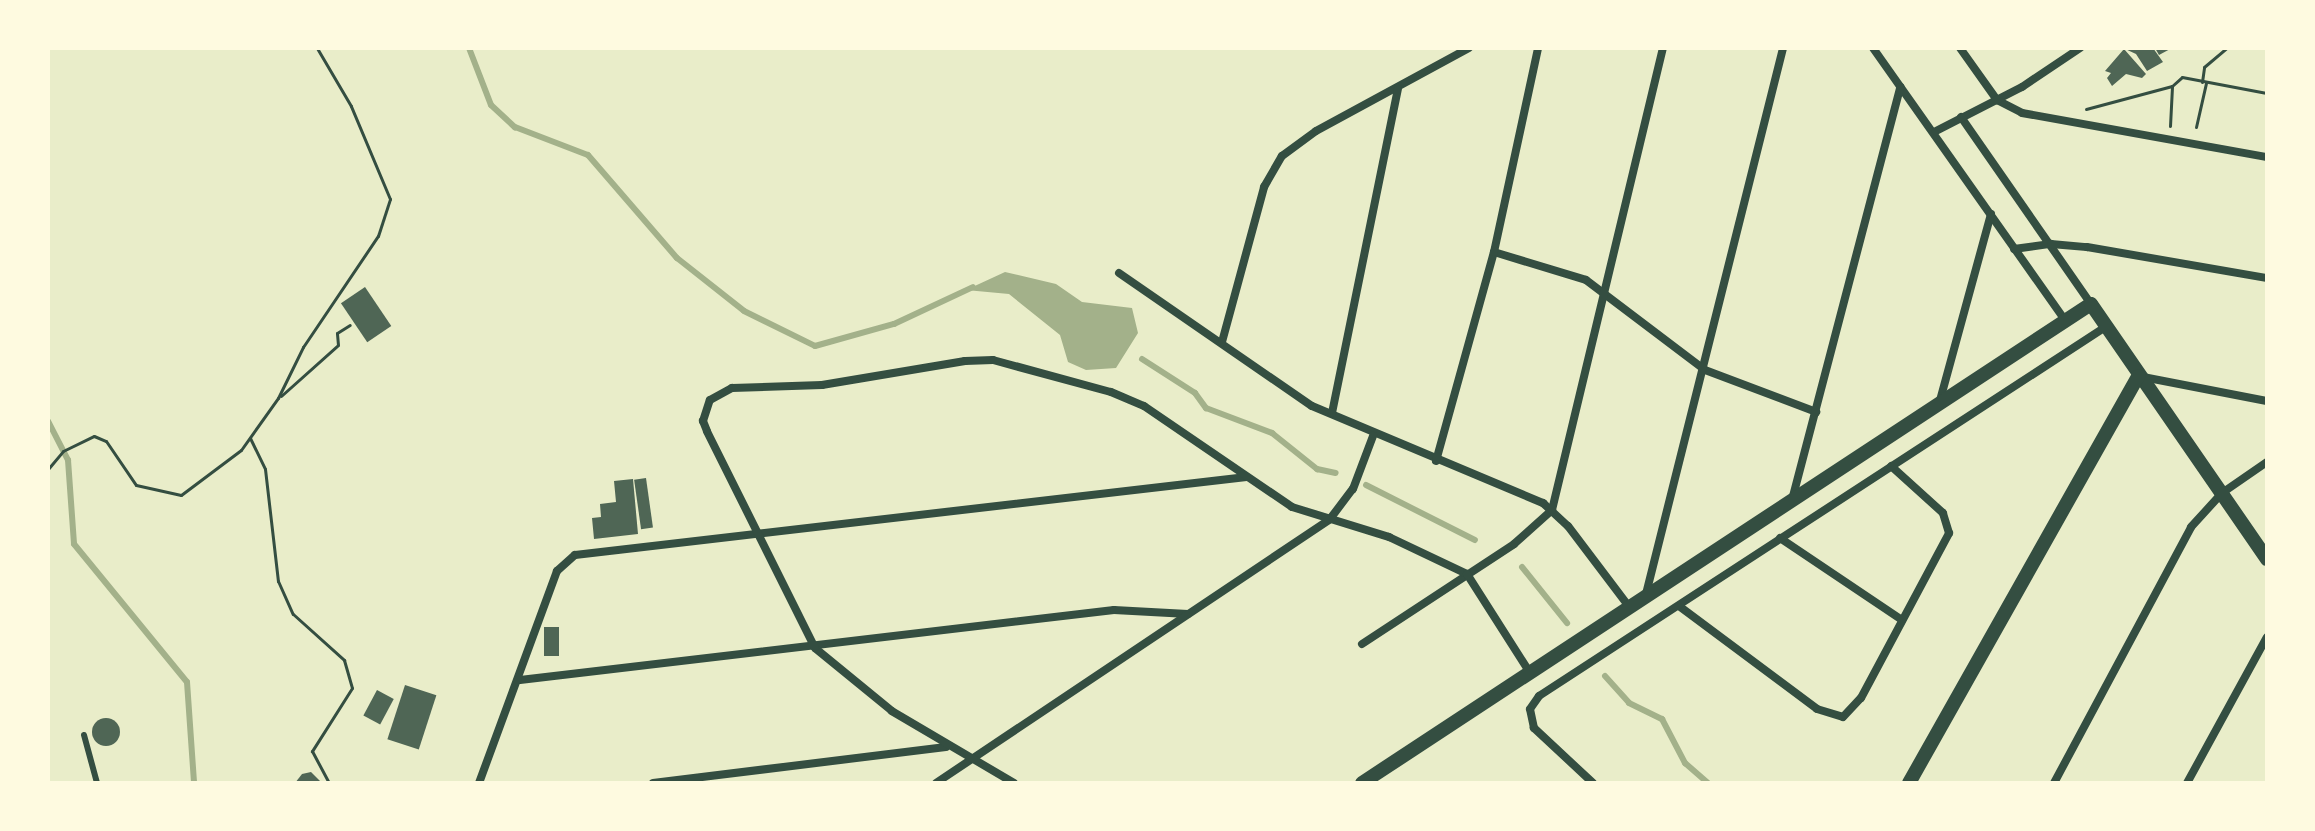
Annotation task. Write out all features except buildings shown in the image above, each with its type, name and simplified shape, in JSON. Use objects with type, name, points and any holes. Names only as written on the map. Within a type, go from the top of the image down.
[{"type":"street","points":[[1222,342],[1264,187],[1282,156],[1316,131],[1469,48]]},
{"type":"street","points":[[1436,461],[1494,252],[1538,48]]},
{"type":"street","points":[[1362,644],[1467,574],[1552,510],[1601,292],[1663,48]]},
{"type":"street","points":[[1645,598],[1705,370],[1783,48]]},
{"type":"street","points":[[1873,48],[1936,131],[2066,322]]},
{"type":"street","points":[[1960,48],[1997,100],[2048,120],[2267,157]]},
{"type":"street","points":[[1936,131],[1997,100],[2067,52],[2080,48]]},
{"type":"street","points":[[1791,502],[1900,87]]},
{"type":"street","points":[[1332,413],[1398,89]]},
{"type":"street","points":[[1961,117],[2267,559]]},
{"type":"street","points":[[1938,404],[1991,214]]},
{"type":"street","points":[[2014,249],[2051,244],[2267,278]]},
{"type":"street","points":[[1494,252],[1571,273],[1705,370],[1816,412]]},
{"type":"street","points":[[1119,273],[1312,406],[1332,413],[1373,436],[1526,493],[1552,510],[1630,608]]},
{"type":"street","points":[[1362,783],[2091,304]]},
{"type":"street","points":[[1593,783],[1534,728],[1530,709],[1539,696],[2107,326]]},
{"type":"street","points":[[1014,783],[970,761],[892,711],[815,648],[707,431],[703,421],[710,400],[732,388],[822,385],[993,360],[1144,406],[1292,507],[1417,547],[1467,574],[1530,673]]},
{"type":"street","points":[[2138,376],[2267,401]]},
{"type":"street","points":[[1909,783],[2138,376]]},
{"type":"street","points":[[936,783],[1330,519],[1353,489],[1373,436]]},
{"type":"street","points":[[2054,783],[2191,527],[2222,493],[2267,462]]},
{"type":"street","points":[[1679,606],[1817,709],[1843,717],[1861,698],[1947,539],[1949,523],[1891,466]]},
{"type":"street","points":[[479,783],[520,680],[553,582],[568,559],[591,549],[758,534],[1247,477]]},
{"type":"street","points":[[1780,538],[1902,620]]},
{"type":"street","points":[[520,680],[815,648],[1114,610],[1188,614]]},
{"type":"street","points":[[2187,783],[2267,637]]},
{"type":"street","points":[[653,783],[947,747]]},
{"type":"lane","points":[[84,735],[97,783]]},
{"type":"path","points":[[48,469],[63,451],[94,436],[106,441],[136,485],[181,495],[250,438],[278,398],[303,347],[378,236],[390,199],[351,106],[317,48]]},
{"type":"path","points":[[2196,127],[2204,67],[2227,48]]},
{"type":"path","points":[[2076,112],[2172,86],[2182,77],[2267,93]]},
{"type":"path","points":[[2170,141],[2172,86]]},
{"type":"path","points":[[278,398],[338,345],[337,333],[350,325]]},
{"type":"path","points":[[250,438],[265,469],[278,581],[293,614],[344,660],[352,688],[312,751],[329,783]]},
{"type":"shaded area","points":[[1005,272],[1056,284],[1082,302],[1132,308],[1138,333],[1116,368],[1086,370],[1068,362],[1060,335],[1009,294],[966,290]]},
{"type":"waterway","points":[[469,48],[491,105],[515,127],[588,155],[677,258],[744,311],[815,346],[894,324],[973,287]]},
{"type":"waterway","points":[[1142,359],[1195,393],[1206,408],[1272,433],[1317,469],[1336,473]]},
{"type":"waterway","points":[[48,421],[68,460],[74,544],[187,682],[194,783]]},
{"type":"waterway","points":[[1366,485],[1475,540]]},
{"type":"waterway","points":[[1522,567],[1567,623]]},
{"type":"waterway","points":[[1605,676],[1629,703],[1662,719],[1685,763],[1708,783]]}]
